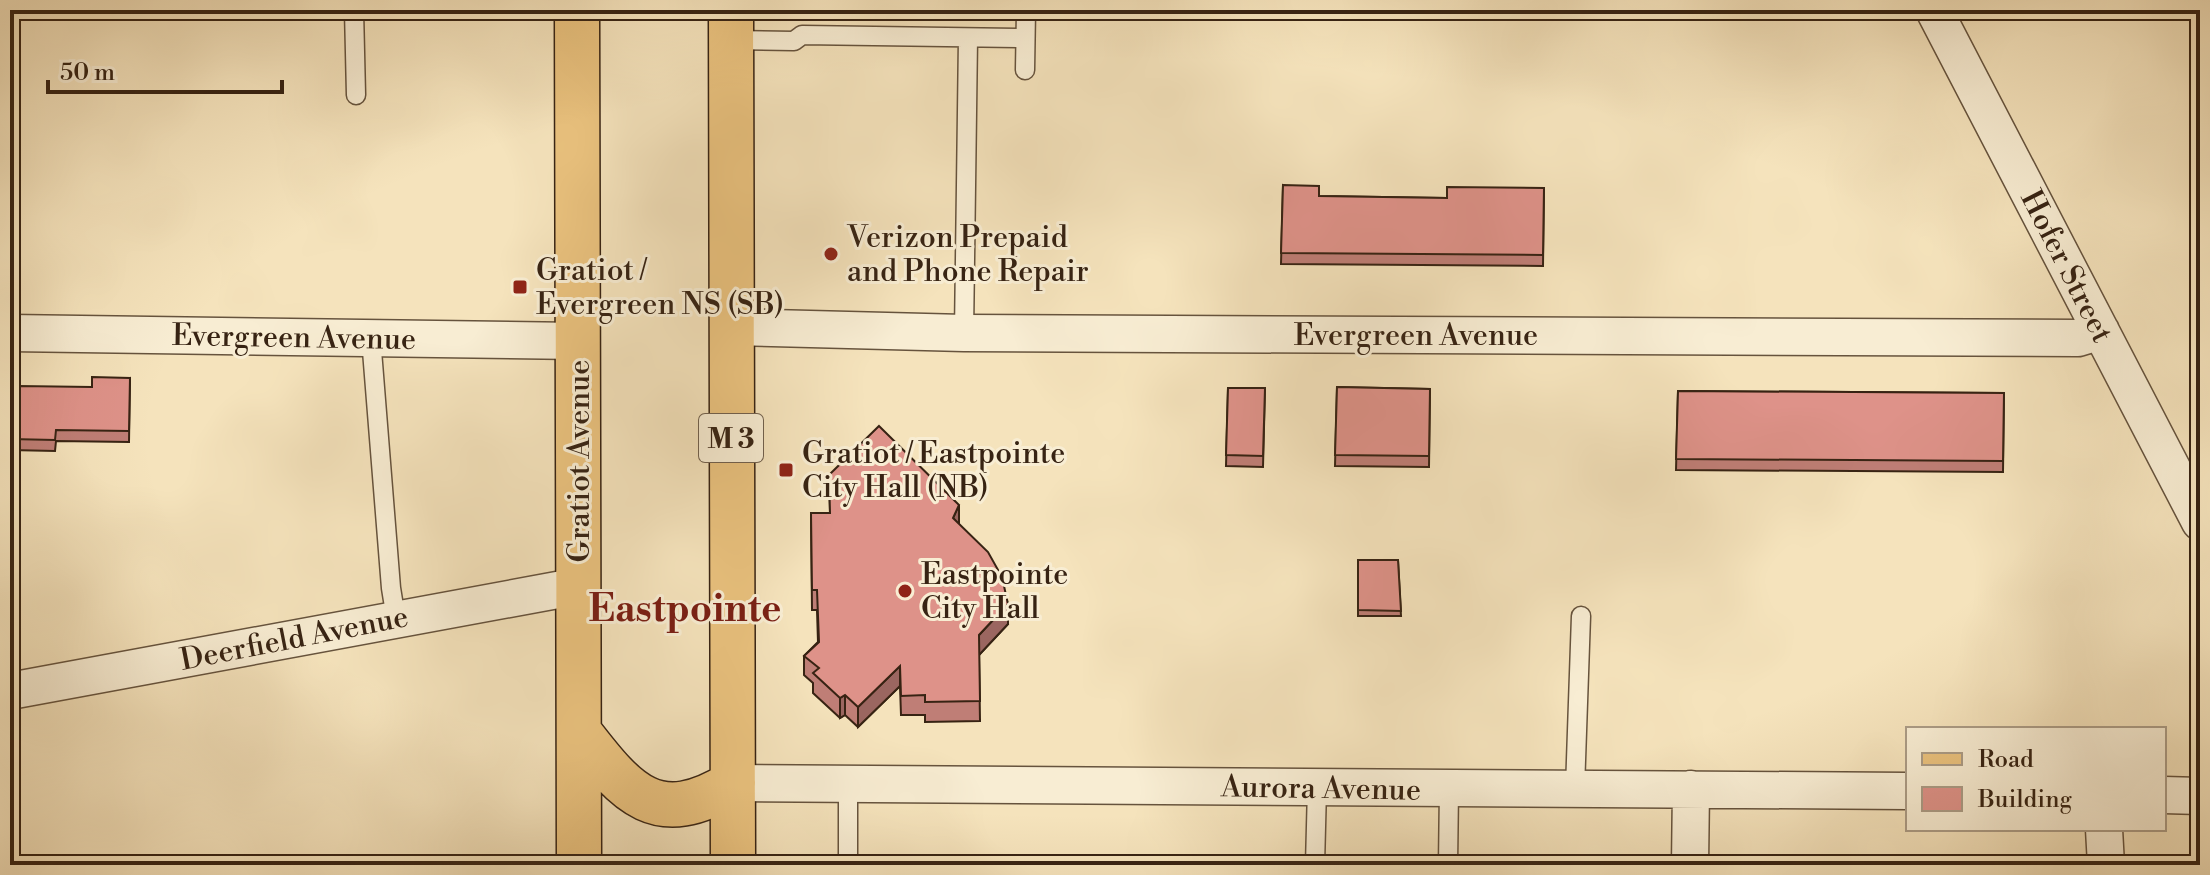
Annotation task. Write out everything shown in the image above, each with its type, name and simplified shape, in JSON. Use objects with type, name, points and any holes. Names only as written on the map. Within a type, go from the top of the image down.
[{"type":"main road","name":"Gratiot Avenue","points":[[577,10],[579,865]]},
{"type":"main road","name":"M 3","points":[[731,25],[733,865]]},
{"type":"main road","points":[[580,733],[626,786],[659,804],[697,803],[733,783]]},
{"type":"street","name":"Hofer Street","points":[[1934,10],[2200,522]]},
{"type":"street","name":"Evergreen Avenue","points":[[731,327],[964,333],[2078,338],[2101,331]]},
{"type":"street","name":"Evergreen Avenue","points":[[10,333],[578,341]]},
{"type":"street","name":"Deerfield Avenue","points":[[10,691],[579,586]]},
{"type":"street","name":"Aurora Avenue","points":[[733,783],[1906,791]]},
{"type":"street","points":[[1690,865],[1691,789]]},
{"type":"street","points":[[2104,831],[2106,865]]},
{"type":"lane","points":[[354,10],[356,95]]},
{"type":"lane","points":[[1025,70],[1026,10]]},
{"type":"lane","points":[[731,25],[794,41],[802,35],[1025,38]]},
{"type":"lane","points":[[964,333],[968,38]]},
{"type":"lane","points":[[371,338],[396,619]]},
{"type":"lane","points":[[1575,789],[1581,616]]},
{"type":"lane","points":[[848,784],[848,865]]},
{"type":"lane","points":[[1315,865],[1317,788]]},
{"type":"lane","points":[[1448,865],[1449,789]]},
{"type":"building","points":[[1283,185],[1319,186],[1319,196],[1447,198],[1447,187],[1544,188],[1543,255],[1281,253]]},
{"type":"building","points":[[92,377],[130,378],[129,431],[56,430],[55,440],[10,439],[10,396],[18,396],[19,386],[92,387]]},
{"type":"building","points":[[1337,387],[1430,389],[1429,456],[1335,455]]},
{"type":"building","points":[[1228,388],[1265,388],[1263,456],[1226,455]]},
{"type":"building","points":[[1678,391],[2004,393],[2003,461],[1676,459]]},
{"type":"building","name":"Eastpointe City Hall","points":[[879,426],[959,505],[953,518],[988,552],[1002,577],[1008,604],[979,635],[980,701],[925,702],[925,695],[901,696],[900,666],[858,707],[845,695],[840,698],[813,673],[819,668],[804,656],[819,642],[817,590],[812,590],[811,513],[830,513],[829,475]]},
{"type":"building","points":[[1358,560],[1398,560],[1401,611],[1358,610]]},
{"type":"place","name":"Verizon Prepaid and Phone Repair","points":[[831,254]]},
{"type":"place","name":"Gratiot / Evergreen NS (SB)","points":[[520,287]]},
{"type":"place","name":"Gratiot / Eastpointe City Hall (NB)","points":[[786,470]]},
{"type":"place","name":"Eastpointe City Hall","points":[[905,591]]},
{"type":"district","name":"Eastpointe","points":[[685,608]]}]
